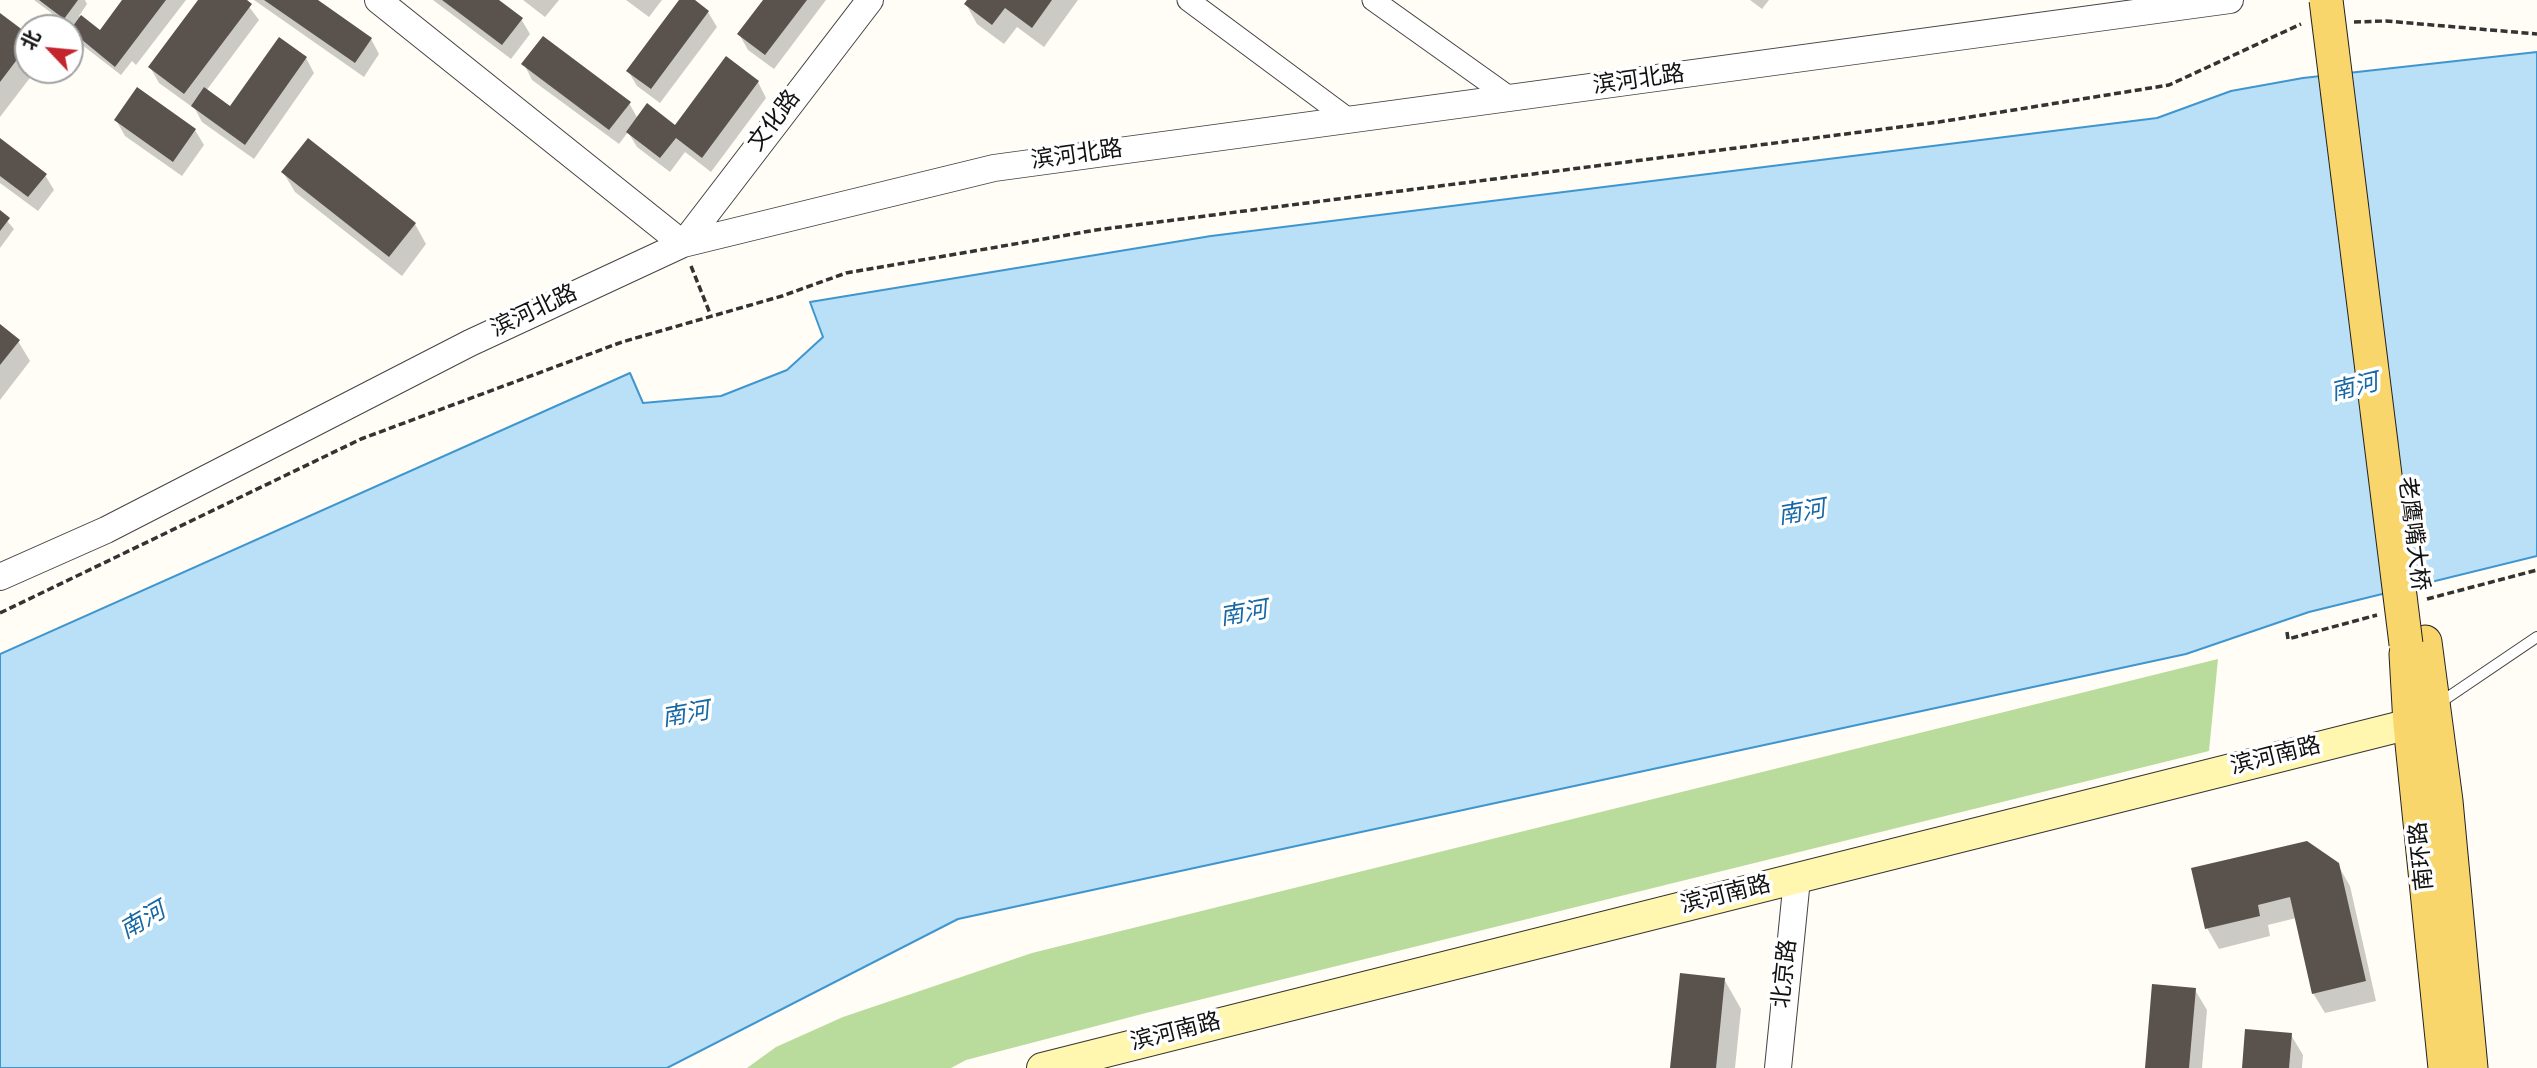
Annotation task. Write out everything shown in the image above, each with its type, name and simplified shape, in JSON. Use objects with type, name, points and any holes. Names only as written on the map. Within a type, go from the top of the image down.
[{"type":"main road","name":"老鹰嘴大桥","points":[[2333,11],[2415,643]]},
{"type":"main road","name":"南环路","points":[[2415,643],[2445,1068]]},
{"type":"main road","name":"滨河南路","points":[[1042,1068],[1797,879],[2422,716]]},
{"type":"main road","points":[[2422,716],[2446,801],[2471,1068]]},
{"type":"street","points":[[378,0],[683,244]]},
{"type":"street","name":"文化路","points":[[683,244],[870,0]]},
{"type":"street","points":[[1188,0],[1351,121]]},
{"type":"street","points":[[1373,0],[1512,99]]},
{"type":"street","name":"滨河北路","points":[[0,577],[106,530],[470,343],[683,244],[994,168],[2230,0]]},
{"type":"street","name":"北京路","points":[[1778,1068],[1797,879]]},
{"type":"lane","points":[[2422,716],[2537,637]]},
{"type":"path","points":[[0,613],[361,439],[622,342],[846,273],[1096,230],[1939,122],[2169,85],[2333,11],[2386,21],[2537,34]]},
{"type":"path","points":[[683,244],[711,316]]},
{"type":"green space","points":[[2218,659],[2209,751],[1146,1013],[966,1060],[951,1068],[747,1068],[776,1047],[843,1017],[1032,953]]},
{"type":"water","name":"南河","points":[[2537,52],[2537,556],[2309,612],[2186,654],[958,919],[667,1068],[0,1068],[0,654],[630,373],[643,403],[721,396],[787,370],[823,337],[810,302],[1211,236],[2157,118],[2231,91],[2303,78]]},
{"type":"building","points":[[39,0],[78,0],[68,14],[57,14]]},
{"type":"building","points":[[122,0],[166,0],[115,67],[84,42],[84,17],[100,30]]},
{"type":"building","points":[[198,0],[247,0],[252,4],[184,94],[148,67]]},
{"type":"building","points":[[264,0],[318,0],[372,38],[355,63]]},
{"type":"building","points":[[442,0],[499,0],[523,18],[502,45]]},
{"type":"building","points":[[679,0],[695,0],[709,11],[651,89],[626,71]]},
{"type":"building","points":[[763,0],[807,0],[765,55],[737,34]]},
{"type":"building","points":[[967,0],[1052,0],[1032,28],[1005,8],[992,25],[964,4]]},
{"type":"building","points":[[0,13],[14,24],[14,64],[0,82]]},
{"type":"building","points":[[543,36],[631,102],[609,130],[521,64]]},
{"type":"building","points":[[279,37],[307,57],[245,145],[191,106],[204,87],[230,106]]},
{"type":"building","points":[[726,56],[759,81],[702,158],[676,138],[660,158],[626,132],[647,103],[675,125]]},
{"type":"building","points":[[137,87],[196,129],[173,162],[114,120]]},
{"type":"building","points":[[0,138],[47,174],[28,197],[0,176]]},
{"type":"building","points":[[308,138],[416,223],[389,257],[281,172]]},
{"type":"building","points":[[0,210],[10,218],[0,231]]},
{"type":"building","points":[[0,324],[20,340],[0,365]]},
{"type":"building","points":[[2307,841],[2339,863],[2366,981],[2312,994],[2290,897],[2258,905],[2260,916],[2205,929],[2191,868]]},
{"type":"building","points":[[1680,973],[1725,978],[1716,1068],[1670,1068]]},
{"type":"building","points":[[2152,984],[2196,988],[2189,1068],[2145,1068]]},
{"type":"building","points":[[2245,1029],[2292,1033],[2289,1068],[2242,1068]]}]
